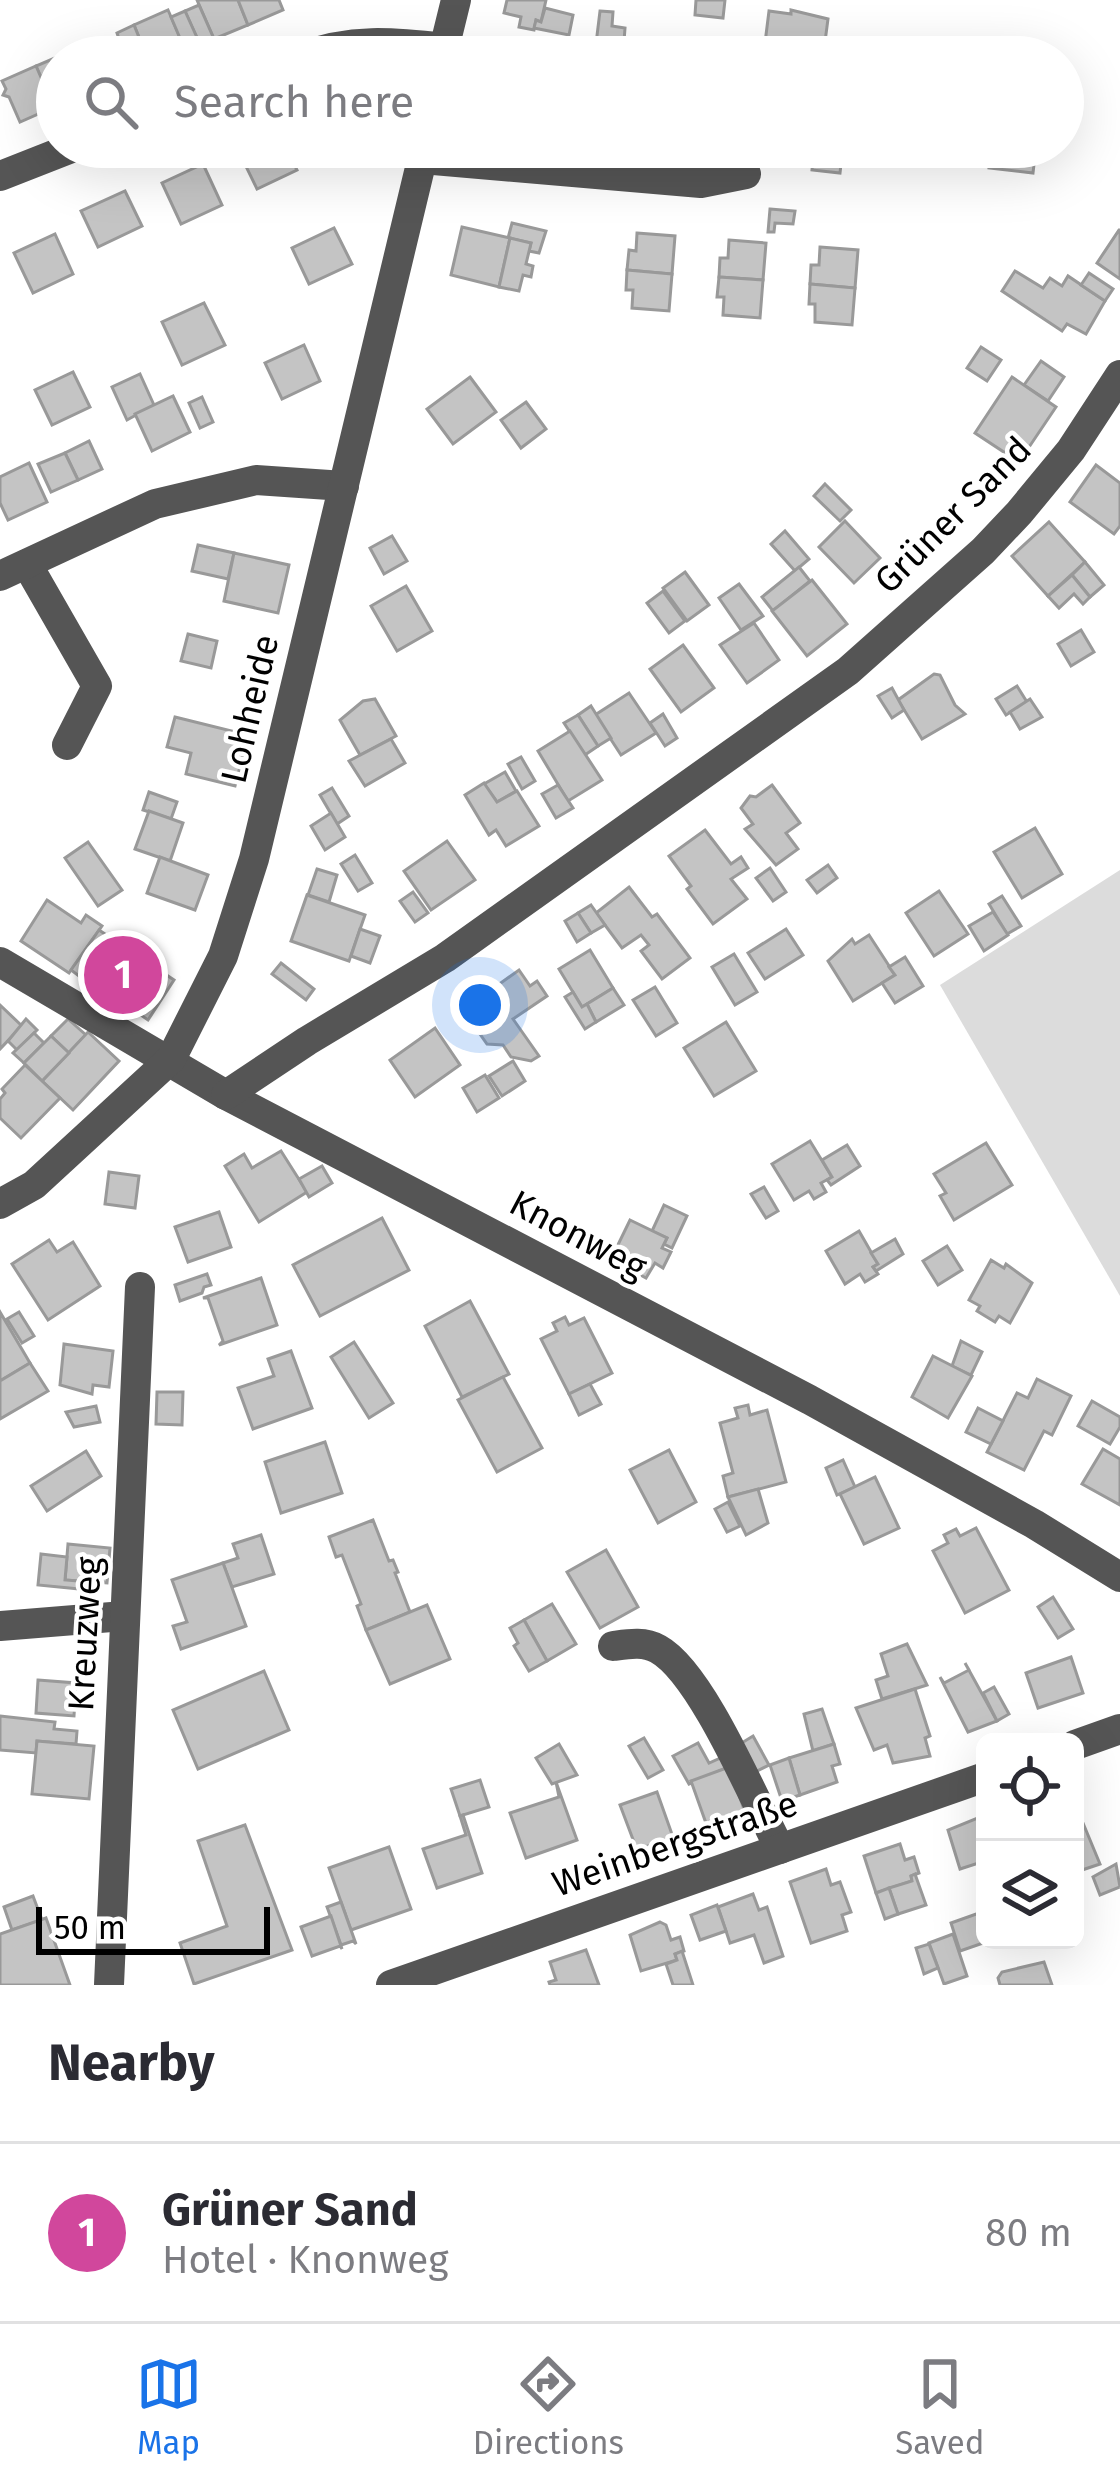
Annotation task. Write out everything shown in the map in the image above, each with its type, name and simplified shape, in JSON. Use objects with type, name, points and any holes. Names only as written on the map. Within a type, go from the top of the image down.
[{"type":"street","points":[[447,36],[456,0]]},
{"type":"street","points":[[0,176],[36,162]]},
{"type":"street","name":"Lohheide","points":[[0,1204],[34,1185],[171,1059],[223,956],[254,859],[420,168]]},
{"type":"street","points":[[562,168],[701,183],[746,174]]},
{"type":"street","name":"Grüner Sand","points":[[226,1095],[445,958],[848,671],[1019,513],[1071,450],[1120,375]]},
{"type":"street","points":[[67,745],[97,686],[13,570],[155,504],[256,480],[344,486]]},
{"type":"street","name":"Knonweg","points":[[0,962],[226,1095],[810,1400],[1120,1577]]},
{"type":"street","name":"Kreuzweg","points":[[109,1985],[140,1287]]},
{"type":"street","points":[[0,1626],[124,1616]]},
{"type":"street","points":[[613,1646],[637,1642],[656,1647],[688,1678],[780,1849]]},
{"type":"street","points":[[1084,1742],[1120,1729]]},
{"type":"street","name":"Weinbergstraße","points":[[391,1985],[976,1780]]},
{"type":"shaded area","points":[[1120,870],[1120,1296],[940,985]]},
{"type":"building","points":[[197,0],[238,0],[248,25],[213,36]]},
{"type":"building","points":[[238,0],[279,0],[283,10],[248,25]]},
{"type":"building","points":[[507,0],[546,0],[541,22],[536,20],[534,30],[519,27],[521,17],[504,13]]},
{"type":"building","points":[[696,0],[725,0],[723,18],[695,15]]},
{"type":"building","points":[[199,5],[213,36],[196,36],[185,11]]},
{"type":"building","points":[[545,8],[573,15],[569,35],[534,28]]},
{"type":"building","points":[[168,10],[179,36],[138,36],[134,25]]},
{"type":"building","points":[[791,10],[828,19],[826,36],[766,36],[769,11],[791,14]]},
{"type":"building","points":[[185,11],[196,36],[179,36],[171,17]]},
{"type":"building","points":[[600,11],[613,12],[612,26],[625,28],[624,36],[597,36]]},
{"type":"building","points":[[134,25],[138,36],[118,36]]},
{"type":"building","points":[[36,66],[36,115],[20,122],[9,97],[3,95],[2,81]]},
{"type":"building","points":[[205,168],[222,205],[181,224],[162,183]]},
{"type":"building","points":[[247,168],[296,168],[297,170],[257,189]]},
{"type":"building","points":[[812,168],[841,168],[840,173]]},
{"type":"building","points":[[989,168],[1034,168],[1033,173]]},
{"type":"building","points":[[125,191],[142,226],[98,247],[81,211]]},
{"type":"building","points":[[770,209],[795,211],[793,224],[775,223],[774,232],[768,232]]},
{"type":"building","points":[[512,223],[546,231],[539,253],[529,251],[531,243],[508,238]]},
{"type":"building","points":[[462,227],[510,238],[499,287],[451,275]]},
{"type":"building","points":[[334,228],[352,264],[309,284],[292,248]]},
{"type":"building","points":[[1120,230],[1120,279],[1097,263]]},
{"type":"building","points":[[637,233],[675,236],[672,274],[627,270],[629,250],[636,251]]},
{"type":"building","points":[[55,234],[73,274],[33,293],[14,253]]},
{"type":"building","points":[[510,238],[531,243],[526,264],[533,266],[531,277],[523,275],[519,291],[499,287]]},
{"type":"building","points":[[729,240],[766,243],[763,280],[719,277],[720,258],[728,258]]},
{"type":"building","points":[[820,247],[858,250],[855,288],[810,284],[811,265],[819,265]]},
{"type":"building","points":[[627,270],[672,274],[669,311],[632,308],[633,290],[626,290]]},
{"type":"building","points":[[1015,271],[1043,288],[1050,278],[1062,286],[1068,276],[1105,301],[1086,334],[1067,324],[1062,331],[1002,291]]},
{"type":"building","points":[[1089,273],[1113,289],[1105,301],[1081,285]]},
{"type":"building","points":[[719,277],[763,280],[760,318],[723,315],[724,297],[717,297]]},
{"type":"building","points":[[810,284],[855,288],[852,325],[815,322],[815,304],[809,304]]},
{"type":"building","points":[[204,303],[225,345],[182,365],[162,322]]},
{"type":"building","points":[[304,345],[320,381],[282,399],[265,363]]},
{"type":"building","points":[[981,347],[1001,360],[987,381],[967,368]]},
{"type":"building","points":[[1041,361],[1064,377],[1048,401],[1024,385]]},
{"type":"building","points":[[73,372],[90,407],[52,425],[35,390]]},
{"type":"building","points":[[140,374],[154,405],[127,420],[112,387]]},
{"type":"building","points":[[470,377],[496,412],[453,444],[427,409]]},
{"type":"building","points":[[1012,377],[1056,407],[1019,462],[975,433]]},
{"type":"building","points":[[173,396],[190,432],[152,451],[135,414]]},
{"type":"building","points":[[202,397],[213,422],[200,428],[189,403]]},
{"type":"building","points":[[526,402],[546,429],[521,448],[501,420]]},
{"type":"building","points":[[89,441],[102,469],[78,480],[65,453]]},
{"type":"building","points":[[65,453],[78,480],[51,492],[38,464]]},
{"type":"building","points":[[29,463],[47,502],[8,520],[0,503],[0,477]]},
{"type":"building","points":[[1096,465],[1120,483],[1120,526],[1114,534],[1070,502]]},
{"type":"building","points":[[825,484],[851,510],[840,521],[814,496]]},
{"type":"building","points":[[845,521],[880,558],[854,583],[819,547]]},
{"type":"building","points":[[1049,522],[1085,562],[1048,596],[1012,556]]},
{"type":"building","points":[[785,531],[809,559],[795,571],[771,544]]},
{"type":"building","points":[[392,536],[407,561],[384,574],[370,548]]},
{"type":"building","points":[[198,545],[234,553],[228,579],[192,571]]},
{"type":"building","points":[[234,553],[289,565],[278,613],[224,601]]},
{"type":"building","points":[[1085,562],[1104,585],[1090,597],[1072,575]]},
{"type":"building","points":[[799,567],[810,581],[773,611],[762,597]]},
{"type":"building","points":[[685,572],[709,605],[687,621],[663,588]]},
{"type":"building","points":[[1072,575],[1090,597],[1083,604],[1074,594],[1059,608],[1048,596]]},
{"type":"building","points":[[812,580],[847,624],[807,656],[772,611]]},
{"type":"building","points":[[739,584],[763,616],[741,630],[719,598]]},
{"type":"building","points":[[406,586],[432,631],[397,651],[371,606]]},
{"type":"building","points":[[663,591],[685,621],[669,633],[647,603]]},
{"type":"building","points":[[754,623],[779,660],[747,683],[720,645]]},
{"type":"building","points":[[1081,630],[1094,652],[1071,666],[1058,644]]},
{"type":"building","points":[[188,634],[217,641],[211,668],[181,661]]},
{"type":"building","points":[[683,645],[714,688],[681,712],[650,669]]},
{"type":"building","points":[[934,674],[940,675],[965,714],[922,739],[898,700]]},
{"type":"building","points":[[1017,686],[1027,702],[1006,715],[996,699]]},
{"type":"building","points":[[892,688],[904,710],[892,718],[878,696]]},
{"type":"building","points":[[629,693],[656,733],[621,755],[595,715]]},
{"type":"building","points":[[375,699],[396,736],[360,755],[340,720],[363,701]]},
{"type":"building","points":[[1030,699],[1042,717],[1020,729],[1010,712]]},
{"type":"building","points":[[591,706],[611,738],[598,746],[578,715]]},
{"type":"building","points":[[663,714],[677,738],[665,746],[650,723]]},
{"type":"building","points":[[578,715],[598,746],[585,755],[564,723]]},
{"type":"building","points":[[175,717],[248,735],[235,786],[186,774],[191,753],[167,747]]},
{"type":"building","points":[[570,731],[602,780],[568,801],[538,751]]},
{"type":"building","points":[[391,739],[405,763],[365,786],[349,761]]},
{"type":"building","points":[[521,757],[535,781],[522,789],[508,764]]},
{"type":"building","points":[[505,772],[516,791],[497,802],[484,784]]},
{"type":"building","points":[[484,783],[497,802],[517,791],[539,826],[506,846],[496,830],[489,835],[465,795]]},
{"type":"building","points":[[558,785],[573,808],[556,818],[542,794]]},
{"type":"building","points":[[772,785],[800,823],[786,833],[798,849],[776,865],[745,829],[753,824],[741,808],[750,796]]},
{"type":"building","points":[[332,788],[349,816],[337,824],[320,795]]},
{"type":"building","points":[[149,792],[177,802],[171,819],[143,810]]},
{"type":"building","points":[[149,811],[183,823],[170,861],[135,849]]},
{"type":"building","points":[[331,813],[345,837],[325,850],[311,826]]},
{"type":"building","points":[[1035,828],[1062,874],[1022,898],[994,852]]},
{"type":"building","points":[[705,830],[731,864],[741,857],[748,868],[731,879],[747,899],[713,924],[669,856]]},
{"type":"building","points":[[447,841],[475,880],[431,910],[404,871]]},
{"type":"building","points":[[88,842],[122,890],[98,906],[65,858]]},
{"type":"building","points":[[355,855],[372,883],[358,891],[341,864]]},
{"type":"building","points":[[160,857],[208,875],[195,910],[147,893]]},
{"type":"building","points":[[828,865],[837,878],[817,893],[807,880]]},
{"type":"building","points":[[770,868],[786,892],[773,901],[756,878]]},
{"type":"building","points":[[317,869],[337,875],[329,902],[308,895]]},
{"type":"building","points":[[629,887],[652,917],[657,914],[690,958],[662,979],[641,951],[649,945],[641,935],[622,948],[596,913]]},
{"type":"building","points":[[939,891],[968,934],[934,956],[906,913]]},
{"type":"building","points":[[413,892],[428,913],[415,922],[400,901]]},
{"type":"building","points":[[307,895],[365,915],[349,961],[291,941]]},
{"type":"building","points":[[1002,896],[1021,926],[1007,934],[989,904]]},
{"type":"building","points":[[47,900],[81,923],[86,915],[102,926],[69,973],[21,941]]},
{"type":"building","points":[[591,905],[605,925],[591,933],[578,913]]},
{"type":"building","points":[[993,912],[1008,935],[984,951],[969,926]]},
{"type":"building","points":[[578,913],[591,933],[577,942],[565,921]]},
{"type":"building","points":[[360,929],[380,936],[370,963],[351,956]]},
{"type":"building","points":[[786,929],[803,955],[765,979],[748,953]]},
{"type":"building","points":[[99,930],[174,980],[148,1020],[115,997],[112,1001],[71,970]]},
{"type":"building","points":[[869,935],[895,975],[853,1001],[828,961],[852,939],[855,944]]},
{"type":"building","points":[[590,950],[613,988],[582,1007],[559,969]]},
{"type":"building","points":[[734,954],[757,992],[735,1005],[712,967]]},
{"type":"building","points":[[905,957],[923,986],[895,1003],[882,983],[895,975],[889,967]]},
{"type":"building","points":[[281,963],[314,989],[306,1000],[272,974]]},
{"type":"building","points":[[519,970],[530,986],[537,981],[547,996],[513,1019],[539,1056],[531,1061],[511,1057],[503,1045],[487,1044],[463,1010]]},
{"type":"building","points":[[655,987],[677,1023],[656,1036],[633,1000]]},
{"type":"building","points":[[613,988],[624,1005],[596,1022],[587,1004]]},
{"type":"building","points":[[573,992],[582,1007],[587,1004],[596,1022],[585,1029],[565,997]]},
{"type":"building","points":[[0,1005],[22,1026],[0,1049]]},
{"type":"building","points":[[26,1019],[37,1030],[17,1050],[8,1041]]},
{"type":"building","points":[[68,1019],[86,1035],[69,1053],[51,1036]]},
{"type":"building","points":[[726,1022],[756,1071],[714,1096],[684,1048]]},
{"type":"building","points":[[435,1028],[460,1065],[415,1097],[390,1060]]},
{"type":"building","points":[[88,1032],[119,1061],[73,1110],[42,1081]]},
{"type":"building","points":[[34,1033],[44,1043],[24,1063],[13,1053]]},
{"type":"building","points":[[51,1036],[69,1053],[42,1081],[24,1063]]},
{"type":"building","points":[[513,1061],[525,1081],[502,1096],[489,1076]]},
{"type":"building","points":[[25,1065],[60,1098],[21,1138],[0,1118],[0,1099],[5,1093],[2,1089]]},
{"type":"building","points":[[485,1075],[499,1098],[477,1112],[463,1088]]},
{"type":"building","points":[[810,1141],[832,1177],[821,1183],[826,1192],[814,1199],[809,1191],[794,1200],[772,1164]]},
{"type":"building","points":[[986,1143],[1012,1185],[954,1220],[934,1174]]},
{"type":"building","points":[[847,1145],[860,1166],[831,1185],[827,1180],[832,1177],[822,1160]]},
{"type":"building","points":[[281,1151],[307,1192],[259,1222],[225,1166],[244,1154],[252,1168]]},
{"type":"building","points":[[322,1166],[332,1183],[309,1197],[299,1179]]},
{"type":"building","points":[[109,1172],[139,1176],[135,1208],[105,1204]]},
{"type":"building","points":[[764,1187],[778,1211],[766,1218],[751,1194]]},
{"type":"building","points":[[664,1205],[687,1216],[672,1248],[664,1244],[667,1238],[652,1231]]},
{"type":"building","points":[[219,1212],[231,1247],[188,1262],[175,1227]]},
{"type":"building","points":[[382,1218],[409,1270],[320,1316],[293,1265]]},
{"type":"building","points":[[630,1220],[667,1238],[662,1248],[671,1252],[663,1268],[655,1263],[646,1278],[611,1259]]},
{"type":"building","points":[[859,1231],[878,1264],[873,1267],[878,1274],[865,1282],[860,1274],[845,1284],[826,1251]]},
{"type":"building","points":[[895,1239],[903,1254],[876,1271],[873,1267],[878,1264],[871,1253]]},
{"type":"building","points":[[49,1240],[57,1252],[73,1242],[100,1286],[48,1320],[12,1264]]},
{"type":"building","points":[[947,1246],[962,1270],[938,1285],[923,1261]]},
{"type":"building","points":[[991,1260],[1004,1268],[1006,1264],[1032,1283],[1010,1323],[999,1316],[995,1322],[969,1300]]},
{"type":"building","points":[[207,1274],[211,1285],[180,1301],[175,1285]]},
{"type":"building","points":[[261,1278],[277,1325],[219,1345],[223,1341],[208,1298],[203,1298]]},
{"type":"building","points":[[470,1301],[509,1374],[462,1397],[425,1326]]},
{"type":"building","points":[[0,1312],[30,1363],[0,1381]]},
{"type":"building","points":[[19,1312],[34,1336],[22,1343],[7,1319]]},
{"type":"building","points":[[565,1317],[569,1325],[584,1318],[612,1373],[569,1394],[541,1339],[557,1331],[553,1323]]},
{"type":"building","points":[[961,1341],[982,1352],[971,1375],[952,1366]]},
{"type":"building","points":[[354,1342],[393,1403],[369,1418],[331,1357]]},
{"type":"building","points":[[64,1344],[113,1351],[109,1387],[93,1385],[92,1394],[60,1385]]},
{"type":"building","points":[[291,1351],[312,1408],[253,1429],[238,1388],[274,1376],[268,1359]]},
{"type":"building","points":[[933,1356],[972,1376],[948,1418],[912,1397]]},
{"type":"building","points":[[30,1363],[48,1391],[0,1419],[0,1381]]},
{"type":"building","points":[[503,1377],[542,1448],[497,1472],[458,1400]]},
{"type":"building","points":[[1037,1379],[1071,1396],[1052,1435],[1044,1431],[1024,1470],[987,1452],[1017,1393],[1028,1398]]},
{"type":"building","points":[[590,1384],[601,1404],[579,1415],[569,1394]]},
{"type":"building","points":[[157,1392],[183,1392],[182,1425],[156,1424]]},
{"type":"building","points":[[1092,1401],[1120,1417],[1110,1444],[1078,1426]]},
{"type":"building","points":[[748,1405],[750,1415],[767,1410],[786,1482],[728,1497],[723,1476],[733,1473],[720,1423],[738,1418],[735,1408]]},
{"type":"building","points":[[96,1406],[100,1422],[74,1427],[66,1412]]},
{"type":"building","points":[[978,1408],[1003,1421],[991,1444],[966,1432]]},
{"type":"building","points":[[325,1442],[342,1493],[281,1513],[265,1462]]},
{"type":"building","points":[[1103,1449],[1120,1459],[1120,1505],[1082,1484]]},
{"type":"building","points":[[669,1450],[696,1502],[658,1523],[630,1470]]},
{"type":"building","points":[[86,1451],[101,1476],[47,1511],[31,1486]]},
{"type":"building","points":[[843,1460],[855,1487],[837,1495],[826,1468]]},
{"type":"building","points":[[875,1477],[899,1528],[864,1544],[840,1494]]},
{"type":"building","points":[[758,1489],[768,1523],[746,1535],[728,1497]]},
{"type":"building","points":[[728,1502],[740,1526],[727,1532],[715,1509]]},
{"type":"building","points":[[373,1520],[398,1572],[410,1612],[366,1630],[342,1555],[336,1557],[329,1537]]},
{"type":"building","points":[[976,1528],[1009,1590],[965,1613],[933,1551],[948,1543],[944,1535],[956,1529],[960,1536]]},
{"type":"building","points":[[261,1535],[274,1574],[232,1587],[223,1563],[238,1558],[233,1544]]},
{"type":"building","points":[[68,1544],[110,1548],[107,1583],[65,1580]]},
{"type":"building","points":[[606,1550],[638,1607],[600,1628],[567,1572]]},
{"type":"building","points":[[41,1554],[67,1557],[65,1580],[90,1582],[90,1590],[38,1585]]},
{"type":"building","points":[[223,1563],[246,1626],[181,1649],[173,1626],[187,1622],[172,1580]]},
{"type":"building","points":[[1053,1597],[1073,1629],[1058,1638],[1038,1607]]},
{"type":"building","points":[[552,1604],[576,1644],[547,1661],[524,1620]]},
{"type":"building","points":[[427,1605],[450,1659],[390,1684],[366,1630]]},
{"type":"building","points":[[524,1620],[547,1661],[529,1671],[514,1646],[518,1643],[510,1628]]},
{"type":"building","points":[[907,1644],[927,1685],[882,1699],[876,1680],[888,1676],[881,1654]]},
{"type":"building","points":[[1071,1657],[1083,1693],[1038,1708],[1026,1673]]},
{"type":"building","points":[[969,1670],[997,1721],[968,1732],[940,1677],[944,1683]]},
{"type":"building","points":[[264,1671],[289,1730],[198,1769],[173,1710]]},
{"type":"building","points":[[38,1680],[76,1683],[74,1716],[36,1713]]},
{"type":"building","points":[[994,1687],[1009,1714],[997,1721],[983,1693]]},
{"type":"building","points":[[915,1689],[930,1736],[925,1738],[930,1756],[893,1763],[887,1745],[874,1750],[856,1708]]},
{"type":"building","points":[[822,1709],[834,1744],[813,1751],[804,1714]]},
{"type":"building","points":[[0,1716],[55,1722],[54,1729],[77,1731],[76,1744],[37,1741],[36,1753],[0,1750]]},
{"type":"building","points":[[753,1736],[769,1765],[755,1772],[740,1744]]},
{"type":"building","points":[[644,1738],[663,1770],[648,1778],[629,1746]]},
{"type":"building","points":[[37,1741],[94,1746],[89,1799],[32,1794]]},
{"type":"building","points":[[698,1743],[709,1763],[725,1756],[729,1767],[689,1784],[673,1756]]},
{"type":"building","points":[[559,1744],[577,1775],[552,1784],[536,1758]]},
{"type":"building","points":[[834,1744],[840,1764],[832,1766],[837,1782],[800,1795],[789,1758]]},
{"type":"building","points":[[789,1758],[800,1795],[782,1801],[770,1765]]},
{"type":"building","points":[[729,1767],[745,1812],[707,1826],[691,1781]]},
{"type":"building","points":[[480,1780],[489,1807],[460,1816],[451,1789]]},
{"type":"building","points":[[556,1782],[577,1840],[526,1858],[510,1813],[559,1797]]},
{"type":"building","points":[[657,1792],[673,1837],[637,1850],[620,1805]]},
{"type":"building","points":[[463,1815],[482,1873],[437,1888],[423,1849],[466,1835]]},
{"type":"building","points":[[976,1819],[976,1864],[960,1869],[948,1830]]},
{"type":"building","points":[[245,1825],[292,1950],[194,1984],[180,1943],[227,1926],[198,1841]]},
{"type":"building","points":[[1084,1825],[1100,1864],[1084,1869]]},
{"type":"building","points":[[900,1844],[905,1860],[914,1857],[919,1873],[911,1876],[912,1881],[876,1893],[864,1856]]},
{"type":"building","points":[[389,1847],[411,1909],[351,1930],[329,1868]]},
{"type":"building","points":[[1116,1864],[1120,1887],[1100,1895],[1093,1877]]},
{"type":"building","points":[[826,1869],[831,1885],[840,1882],[851,1912],[842,1915],[847,1931],[811,1943],[790,1882]]},
{"type":"building","points":[[915,1874],[926,1905],[898,1914],[889,1888],[912,1881]]},
{"type":"building","points":[[889,1888],[898,1914],[885,1919],[876,1893]]},
{"type":"building","points":[[753,1894],[759,1910],[767,1907],[783,1956],[764,1963],[754,1935],[730,1943],[718,1907]]},
{"type":"building","points":[[33,1896],[42,1920],[12,1930],[4,1907]]},
{"type":"building","points":[[341,1902],[356,1944],[341,1945],[327,1907]]},
{"type":"building","points":[[717,1905],[726,1931],[700,1940],[691,1915]]},
{"type":"building","points":[[976,1914],[976,1945],[960,1951],[951,1923]]},
{"type":"building","points":[[331,1916],[342,1949],[312,1956],[301,1927]]},
{"type":"building","points":[[46,1918],[70,1985],[0,1985],[0,1934]]},
{"type":"building","points":[[660,1922],[671,1940],[680,1937],[684,1951],[675,1954],[677,1960],[641,1971],[630,1935]]},
{"type":"building","points":[[953,1934],[967,1976],[944,1984],[929,1943]]},
{"type":"building","points":[[929,1944],[938,1968],[924,1974],[916,1948]]},
{"type":"building","points":[[586,1950],[599,1985],[550,1985],[556,1980],[550,1962]]},
{"type":"building","points":[[682,1951],[693,1985],[673,1985],[666,1964],[677,1960],[675,1954]]},
{"type":"building","points":[[1044,1962],[1052,1985],[1000,1985],[1002,1972]]},
{"type":"place","name":"Grüner Sand","points":[[123,975]]}]
